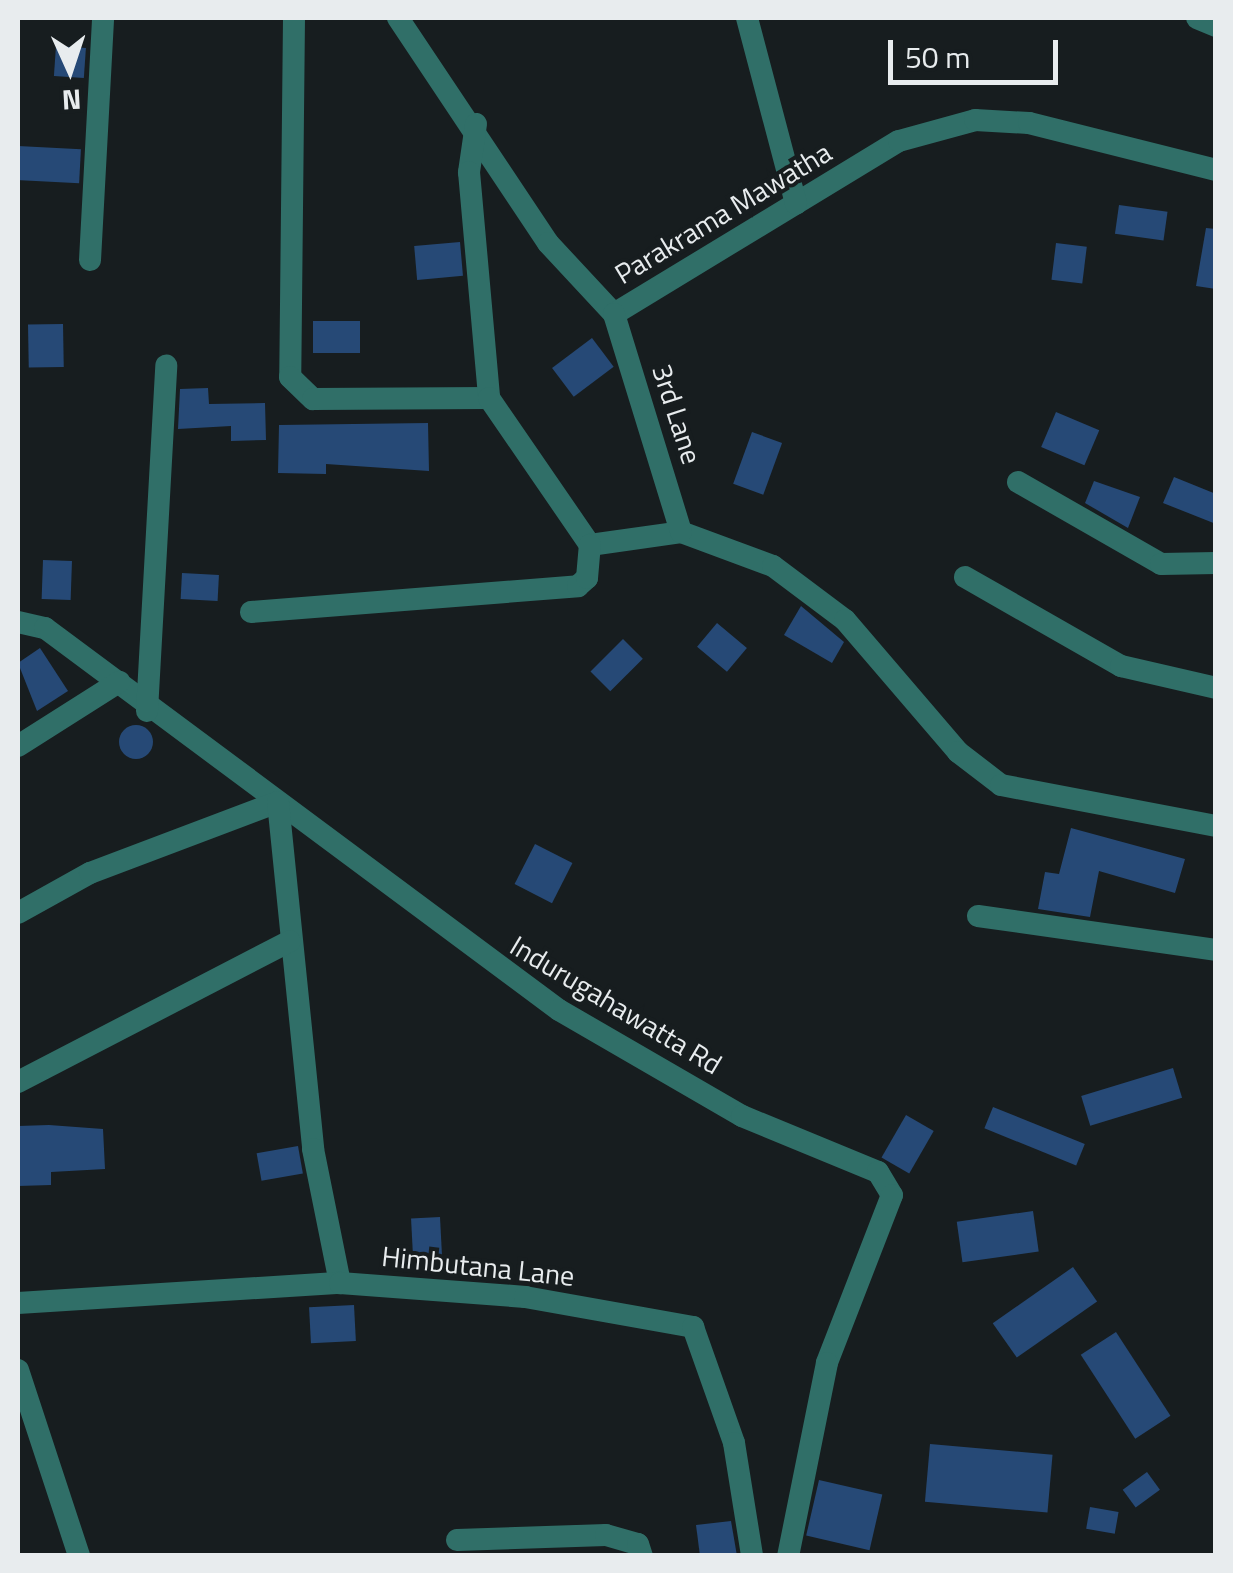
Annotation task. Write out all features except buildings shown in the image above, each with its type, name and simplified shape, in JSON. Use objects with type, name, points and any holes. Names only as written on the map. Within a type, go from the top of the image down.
[{"type":"street","points":[[90,260],[103,18]]},
{"type":"street","points":[[294,18],[290,377],[313,399],[489,398]]},
{"type":"street","name":"Parakrama Mawatha","points":[[398,18],[476,124],[548,243],[614,314],[899,141],[975,120],[1029,123],[1216,170]]},
{"type":"street","points":[[747,18],[796,204]]},
{"type":"street","points":[[1197,18],[1216,26]]},
{"type":"street","points":[[251,612],[578,586],[588,578],[590,545],[489,398],[469,172],[476,124]]},
{"type":"street","name":"3rd Lane","points":[[614,314],[681,532]]},
{"type":"street","points":[[147,711],[166,366]]},
{"type":"street","points":[[1018,482],[1161,564],[1216,564]]},
{"type":"street","points":[[590,545],[681,532],[812,589],[880,654],[958,752],[1001,785],[1216,826]]},
{"type":"street","points":[[965,577],[1120,666],[1216,688]]},
{"type":"street","name":"Indurugahawatta Rd","points":[[18,622],[45,628],[119,682],[147,711],[278,802],[558,1010],[742,1116],[878,1172],[892,1195],[827,1363],[788,1556]]},
{"type":"street","points":[[18,746],[119,682]]},
{"type":"street","points":[[18,913],[90,874],[278,802],[313,1149],[340,1283]]},
{"type":"street","points":[[978,916],[1216,950]]},
{"type":"street","points":[[18,1082],[290,941]]},
{"type":"street","name":"Himbutana Lane","points":[[18,1303],[340,1283],[525,1297],[693,1327],[734,1443],[752,1556]]},
{"type":"street","points":[[18,1370],[79,1556]]},
{"type":"street","points":[[456,1540],[606,1535],[638,1544],[642,1556]]}]
